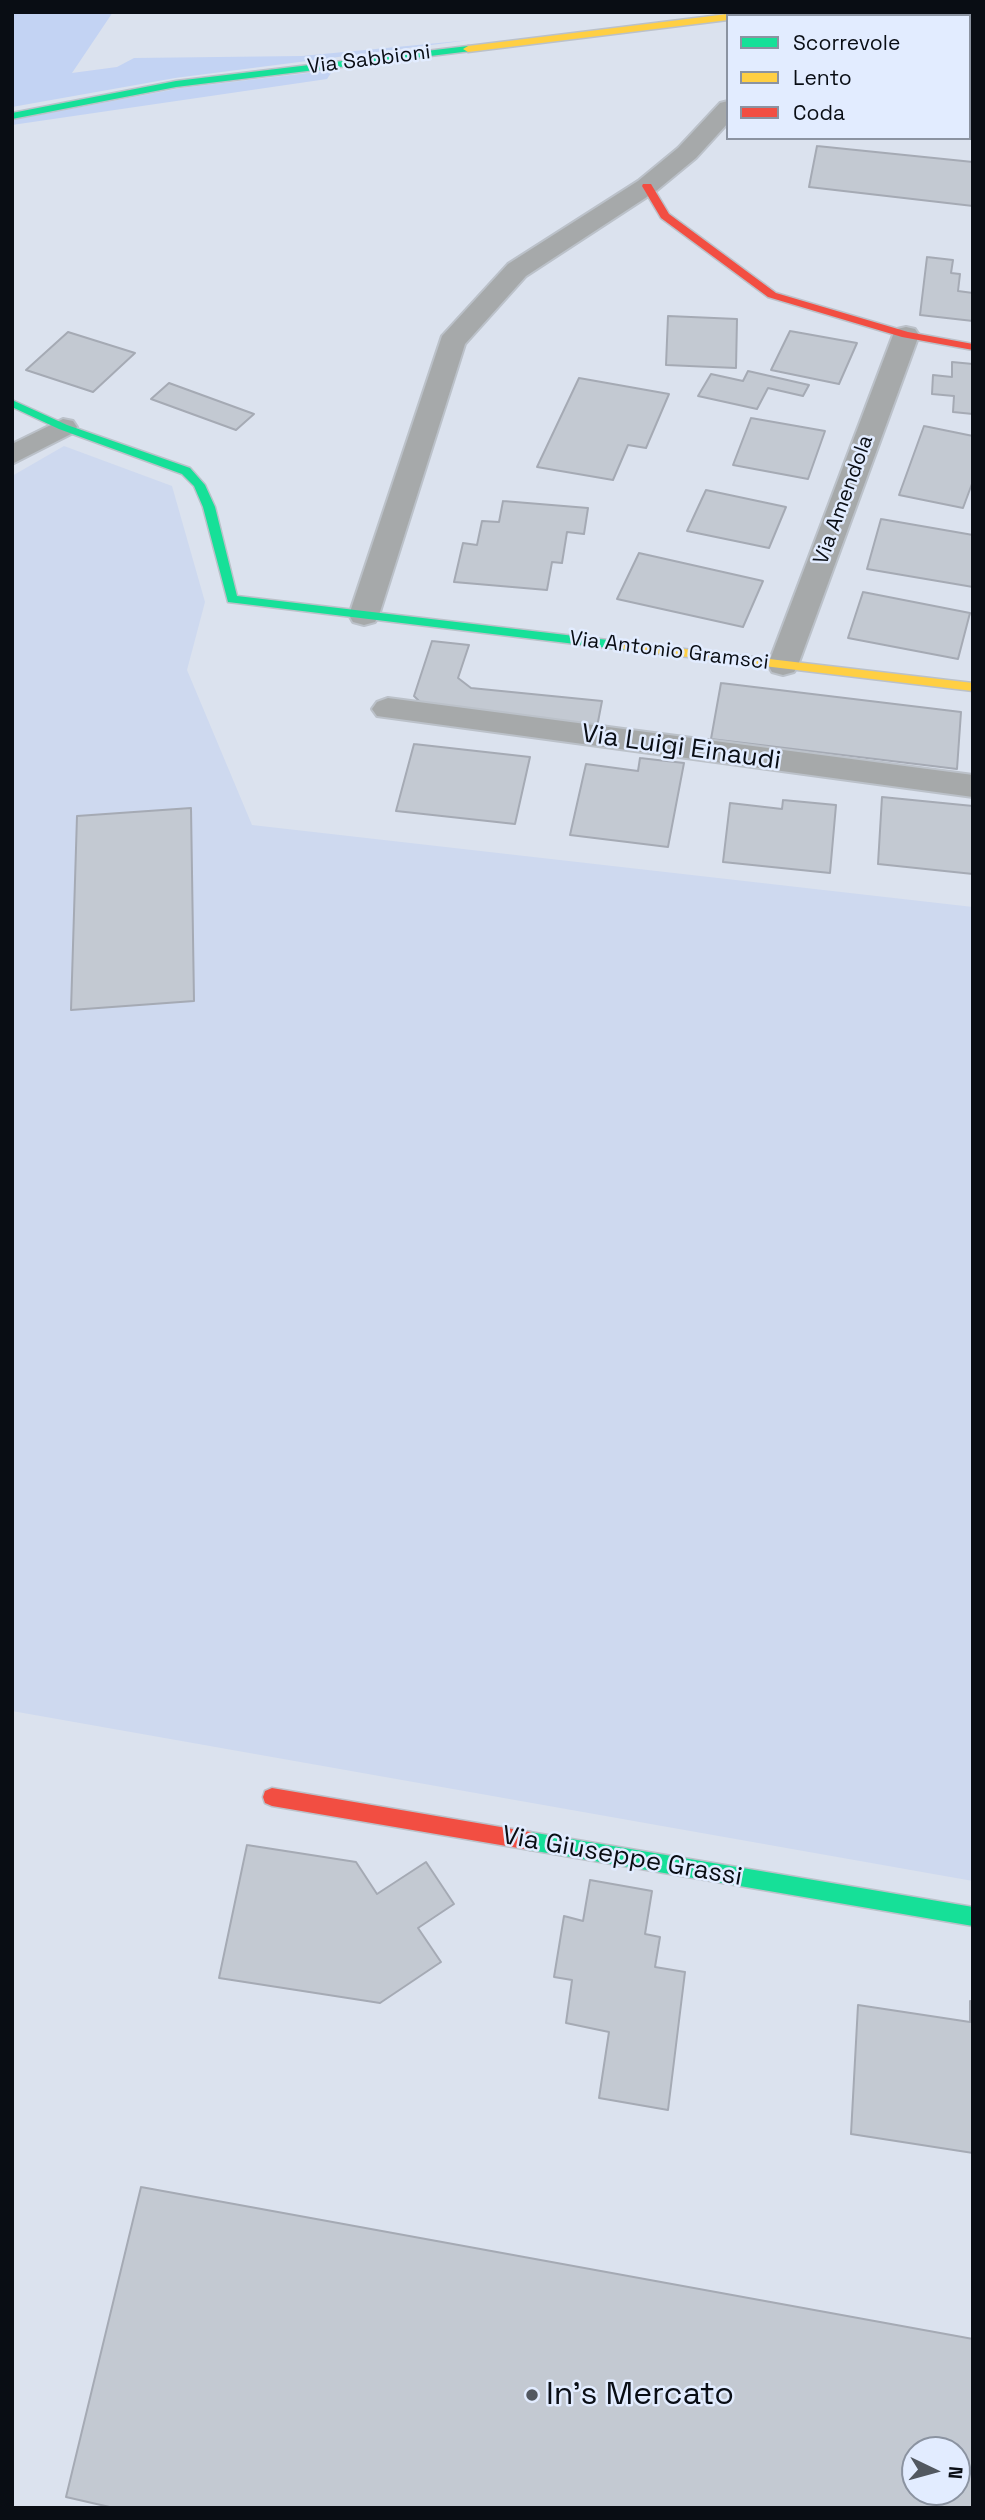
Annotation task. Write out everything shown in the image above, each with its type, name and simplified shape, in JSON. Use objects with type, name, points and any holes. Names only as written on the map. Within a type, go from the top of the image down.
[{"type":"street","name":"Via Sabbioni","points":[[12,116],[176,84],[726,17]]},
{"type":"street","points":[[365,615],[452,342],[517,270],[647,186],[687,153],[726,110]]},
{"type":"street","points":[[647,186],[665,216],[772,295],[905,335],[973,347]]},
{"type":"street","name":"Via Amendola","points":[[783,664],[905,335]]},
{"type":"street","name":"Via Antonio Gramsci","points":[[12,403],[63,427],[186,471],[200,485],[209,507],[232,599],[973,687]]},
{"type":"street","points":[[12,456],[63,427]]},
{"type":"street","name":"Via Luigi Einaudi","points":[[388,709],[973,786]]},
{"type":"street","name":"Via Giuseppe Grassi","points":[[272,1797],[973,1917]]},
{"type":"shaded area","points":[[12,12],[113,12],[72,73],[117,67],[134,58],[302,56],[470,40],[175,78],[12,107]]},
{"type":"shaded area","points":[[807,12],[973,12],[973,14],[801,14]]},
{"type":"shaded area","points":[[333,70],[327,79],[12,125],[12,120],[181,88]]},
{"type":"shaded area","points":[[64,446],[172,486],[205,602],[187,670],[252,825],[973,907],[973,1881],[12,1711],[12,476]]},
{"type":"building","points":[[817,146],[973,162],[973,206],[809,187]]},
{"type":"building","points":[[927,257],[953,260],[951,273],[960,274],[958,291],[973,293],[973,321],[920,315]]},
{"type":"building","points":[[668,316],[737,319],[736,368],[666,365]]},
{"type":"building","points":[[790,331],[857,343],[839,384],[771,370]]},
{"type":"building","points":[[68,332],[135,353],[93,392],[26,370]]},
{"type":"building","points":[[952,362],[973,364],[973,414],[953,412],[954,396],[932,394],[933,375],[952,377]]},
{"type":"building","points":[[748,371],[809,385],[803,396],[768,388],[757,409],[698,396],[711,374],[743,381]]},
{"type":"building","points":[[579,378],[669,394],[646,448],[628,445],[613,480],[537,467]]},
{"type":"building","points":[[169,383],[254,414],[236,430],[151,399]]},
{"type":"building","points":[[751,418],[825,431],[808,479],[733,465]]},
{"type":"building","points":[[924,426],[973,436],[973,481],[963,508],[899,495]]},
{"type":"building","points":[[706,490],[786,507],[769,548],[687,531]]},
{"type":"building","points":[[503,501],[588,508],[584,534],[567,532],[562,563],[552,562],[547,590],[454,582],[463,543],[477,545],[482,521],[499,522]]},
{"type":"building","points":[[881,519],[973,535],[973,587],[867,569]]},
{"type":"building","points":[[639,553],[763,581],[743,627],[617,599]]},
{"type":"building","points":[[863,592],[970,613],[958,659],[848,638]]},
{"type":"building","points":[[432,641],[469,645],[458,678],[471,688],[602,701],[597,727],[427,709],[414,696]]},
{"type":"building","points":[[721,683],[961,712],[957,769],[711,739]]},
{"type":"building","points":[[414,744],[530,757],[515,824],[396,811]]},
{"type":"building","points":[[640,758],[684,763],[668,847],[570,835],[586,764],[638,771]]},
{"type":"building","points":[[882,797],[973,806],[973,874],[878,864]]},
{"type":"building","points":[[783,800],[836,805],[830,873],[723,862],[730,803],[782,809]]},
{"type":"building","points":[[191,808],[194,1001],[71,1010],[77,816]]},
{"type":"building","points":[[247,1845],[356,1862],[377,1894],[426,1862],[454,1904],[418,1928],[441,1962],[380,2003],[219,1978]]},
{"type":"building","points":[[590,1880],[652,1891],[645,1934],[660,1937],[655,1967],[685,1972],[668,2110],[599,2098],[609,2032],[566,2023],[572,1980],[554,1977],[564,1916],[583,1921]]},
{"type":"building","points":[[970,2001],[973,2002],[973,2153],[851,2134],[858,2005],[970,2022]]},
{"type":"building","name":"In's Mercato","points":[[141,2187],[973,2339],[973,2508],[114,2508],[66,2497]]},
{"type":"traffic: fast","points":[[12,116],[176,84],[468,49]]},
{"type":"traffic: fast","points":[[12,403],[63,427],[186,471],[199,485],[209,507],[232,599],[625,646]]},
{"type":"traffic: fast","points":[[530,1841],[973,1917]]},
{"type":"traffic: slow","points":[[468,49],[726,17]]},
{"type":"traffic: slow","points":[[625,646],[973,687]]},
{"type":"traffic: jam","points":[[647,186],[665,216],[772,295],[906,335],[973,347]]},
{"type":"traffic: jam","points":[[272,1797],[530,1841]]},
{"type":"place","name":"In's Mercato","points":[[532,2395]]}]
